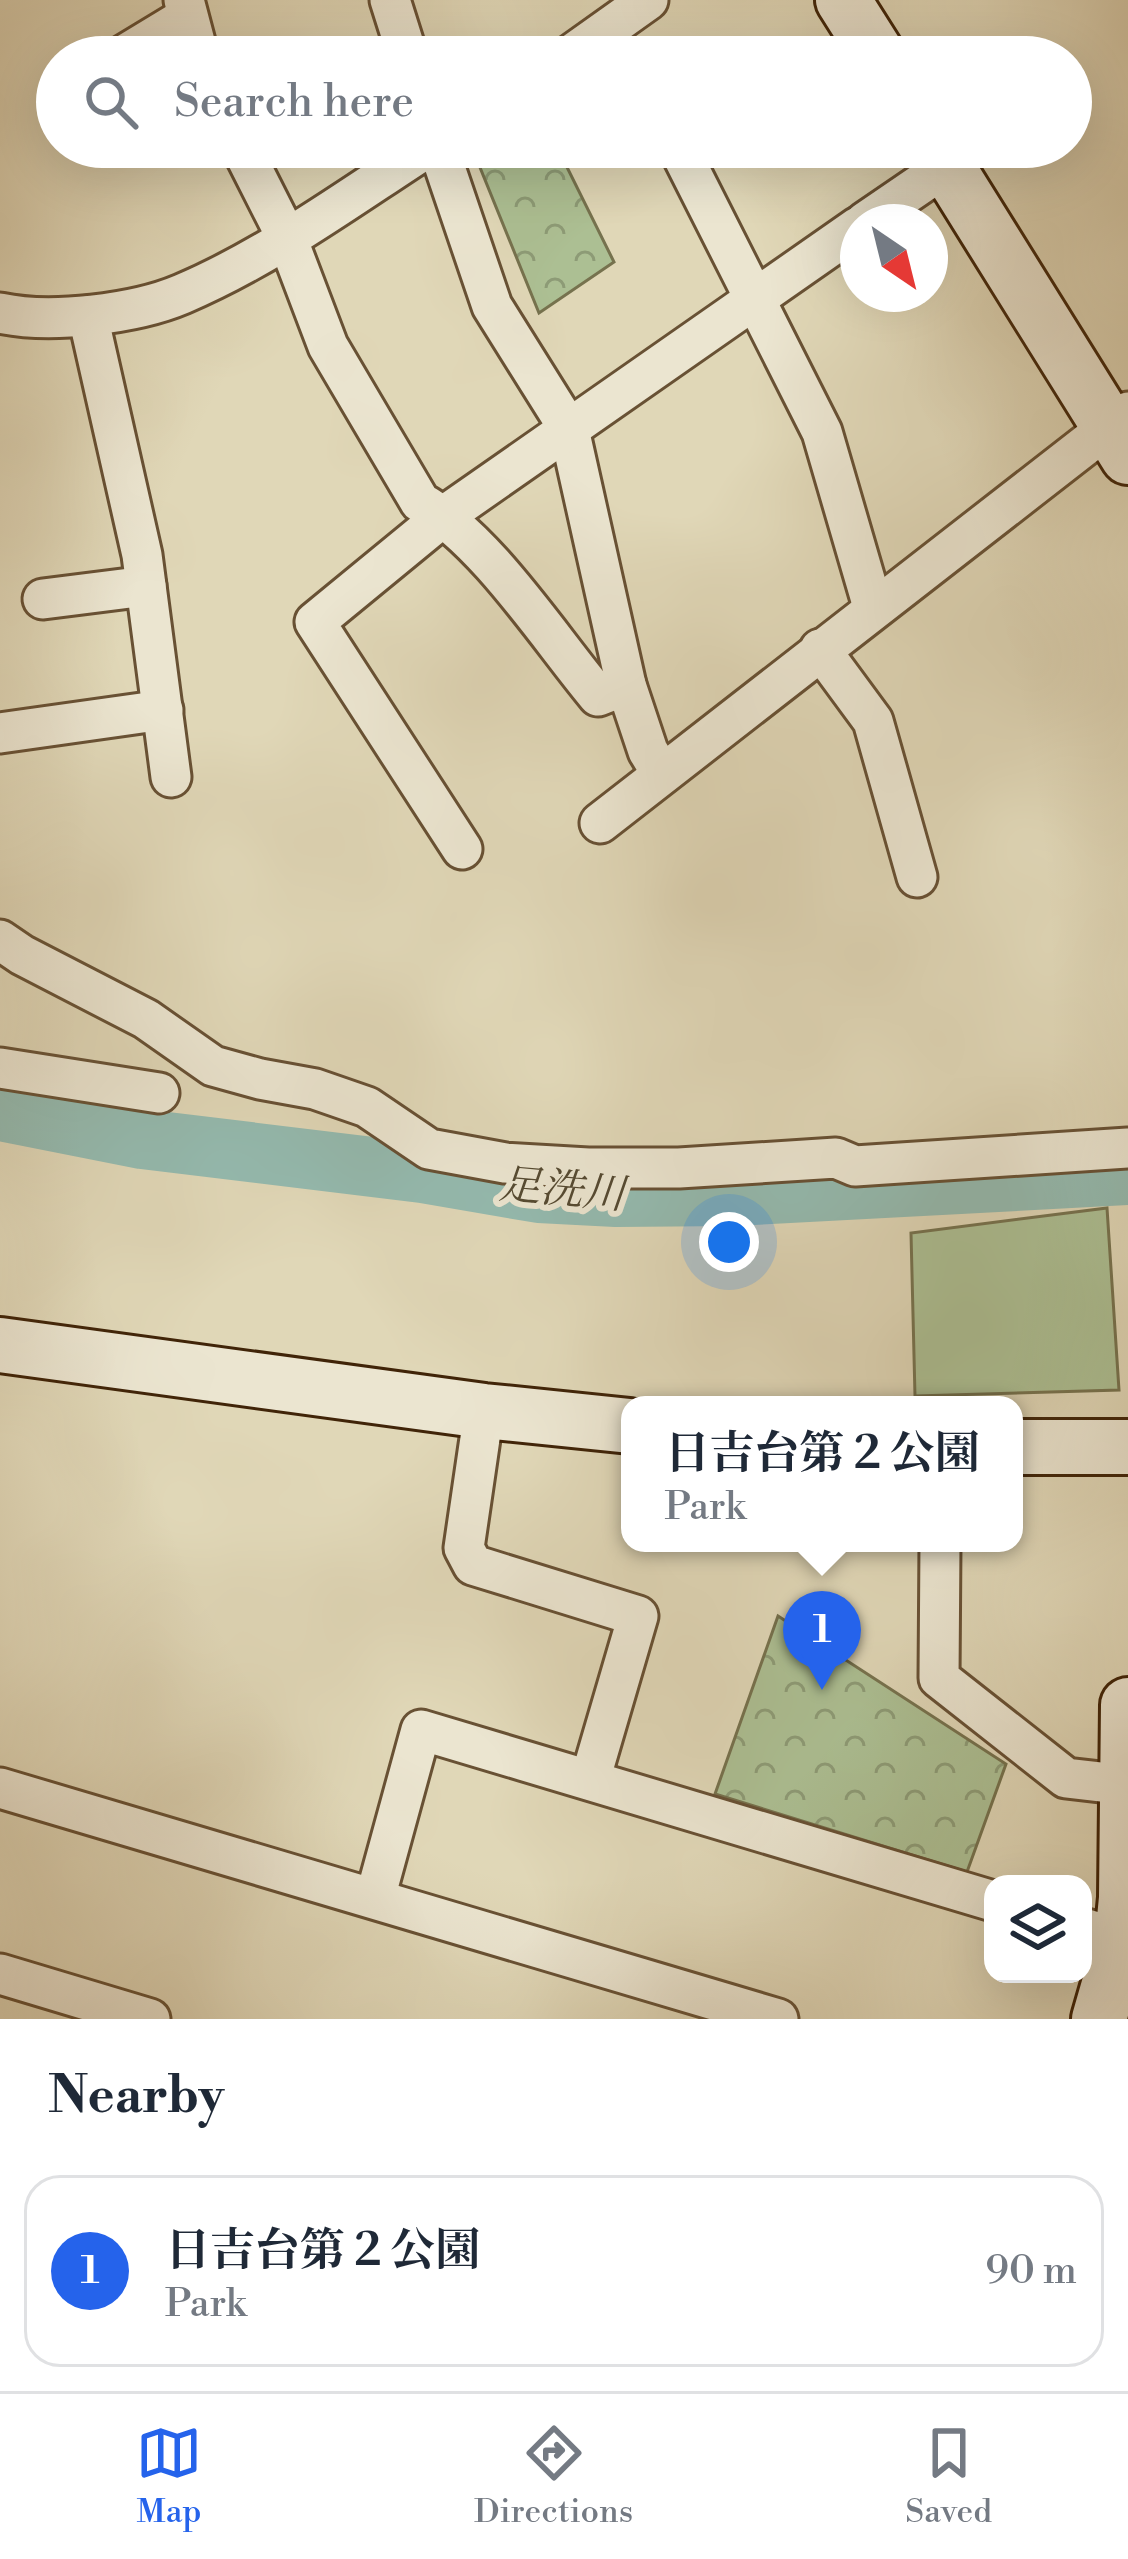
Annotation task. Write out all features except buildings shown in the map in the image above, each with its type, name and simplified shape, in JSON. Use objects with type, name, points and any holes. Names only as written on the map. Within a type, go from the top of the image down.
[{"type":"street","points":[[390,0],[401,36]]},
{"type":"street","points":[[626,36],[647,0]]},
{"type":"street","points":[[844,0],[866,36]]},
{"type":"street","points":[[149,36],[186,8]]},
{"type":"street","points":[[252,168],[287,238],[328,346],[419,502],[444,516],[477,549],[598,696],[626,685]]},
{"type":"street","points":[[0,313],[88,316],[180,296],[287,238],[395,168]]},
{"type":"street","points":[[445,168],[492,306],[569,429],[626,685],[648,751],[662,774]]},
{"type":"street","points":[[689,168],[822,432],[873,607]]},
{"type":"street","points":[[885,204],[927,168]]},
{"type":"street","points":[[600,823],[873,607],[1122,431],[949,168]]},
{"type":"street","points":[[462,849],[315,622],[444,516],[840,239]]},
{"type":"street","points":[[88,316],[146,586],[171,777]]},
{"type":"street","points":[[43,599],[146,586]]},
{"type":"street","points":[[820,649],[873,721],[917,878]]},
{"type":"street","points":[[0,733],[163,710]]},
{"type":"street","points":[[0,940],[22,956],[146,1019],[213,1066],[316,1089],[367,1107],[429,1150],[505,1163],[680,1168],[836,1158],[855,1166],[1128,1148]]},
{"type":"street","points":[[0,1068],[159,1093]]},
{"type":"street","points":[[0,1345],[621,1425]]},
{"type":"street","points":[[484,1411],[464,1548],[473,1565],[638,1616],[590,1780]]},
{"type":"street","points":[[1023,1447],[1128,1447]]},
{"type":"street","points":[[940,1552],[939,1678],[1066,1778],[1126,1785]]},
{"type":"street","points":[[1099,2019],[1126,1785],[1128,1705]]},
{"type":"street","points":[[375,1898],[421,1730],[984,1898]]},
{"type":"street","points":[[0,1788],[375,1898],[735,2013],[778,2019]]},
{"type":"street","points":[[0,1974],[151,2019]]},
{"type":"green space","points":[[480,168],[567,168],[614,262],[539,313]]},
{"type":"green space","points":[[1107,1208],[1119,1390],[915,1396],[911,1233]]},
{"type":"green space","points":[[778,1616],[1006,1764],[967,1872],[715,1794]]},
{"type":"waterway","name":"足洗川","points":[[0,1111],[142,1139],[422,1173],[539,1193],[733,1196],[1128,1175]]},
{"type":"place","name":"日吉台第２公園","points":[[822,1690]]}]
